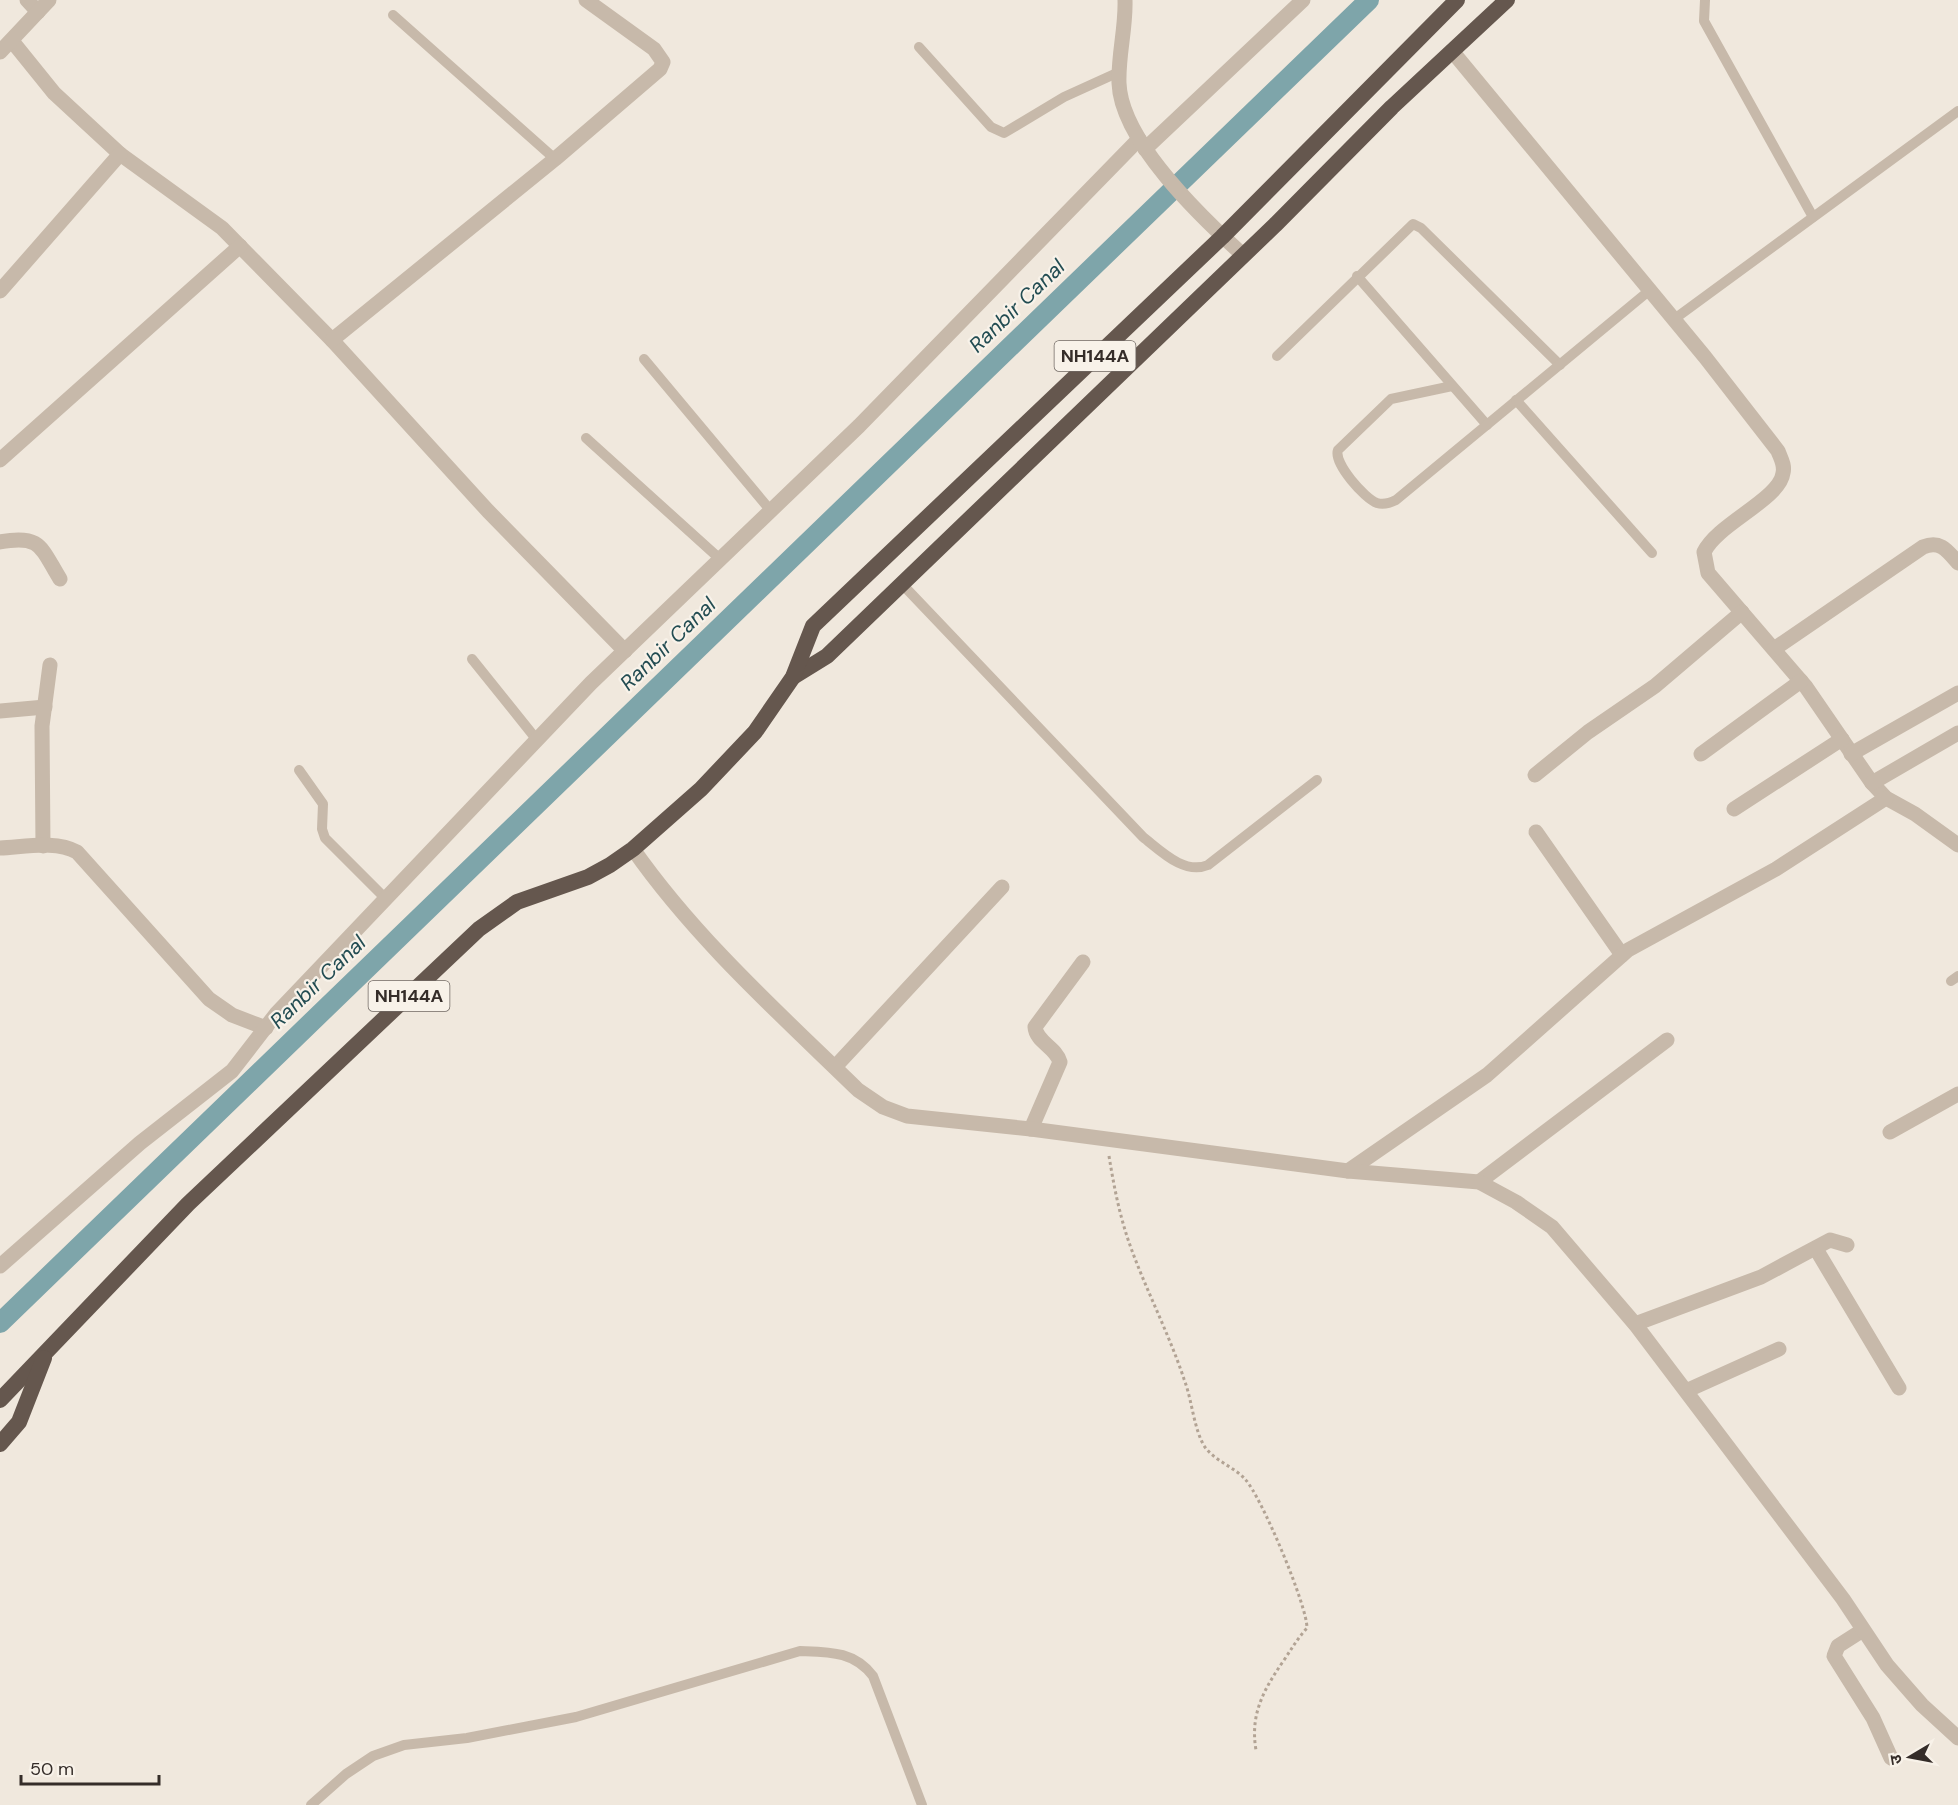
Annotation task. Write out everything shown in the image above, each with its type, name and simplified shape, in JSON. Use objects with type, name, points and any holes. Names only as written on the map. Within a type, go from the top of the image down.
[{"type":"highway","name":"NH144A","points":[[0,1400],[188,1204],[479,929],[517,902],[588,877],[610,865],[633,849],[701,789],[755,732],[793,677],[813,626],[1222,237],[1457,0]]},
{"type":"highway","points":[[1452,51],[1507,0]]},
{"type":"highway","name":"NH144A","points":[[793,677],[827,656],[1452,51]]},
{"type":"highway","name":"NH144A","points":[[0,1444],[19,1422],[46,1351]]},
{"type":"street","points":[[0,52],[12,41],[32,6],[49,0]]},
{"type":"street","points":[[332,340],[555,159],[660,69],[663,62],[654,49],[586,0]]},
{"type":"street","points":[[1125,0],[1119,85],[1126,117],[1142,145],[1193,207],[1243,255]]},
{"type":"street","points":[[0,1266],[140,1143],[232,1071],[266,1028],[386,899],[625,651],[859,426],[1142,145],[1303,0]]},
{"type":"street","points":[[12,41],[54,93],[120,154],[222,228],[332,340],[488,511],[625,651]]},
{"type":"street","points":[[1452,51],[1650,290],[1778,451],[1783,464],[1782,480],[1769,494],[1712,538],[1704,552],[1708,573],[1801,681],[1872,783],[1886,798],[1915,814],[1958,845]]},
{"type":"street","points":[[0,291],[120,154]]},
{"type":"street","points":[[0,460],[240,246]]},
{"type":"street","points":[[0,542],[24,538],[34,542],[60,579]]},
{"type":"street","points":[[1774,649],[1923,547],[1934,543],[1940,545],[1958,563]]},
{"type":"street","points":[[1535,775],[1588,732],[1655,686],[1742,612]]},
{"type":"street","points":[[43,846],[41,742],[50,665]]},
{"type":"street","points":[[1701,754],[1801,681]]},
{"type":"street","points":[[1851,754],[1958,693]]},
{"type":"street","points":[[0,711],[45,707]]},
{"type":"street","points":[[1872,783],[1958,733]]},
{"type":"street","points":[[1734,809],[1842,740]]},
{"type":"street","points":[[1348,1171],[1487,1075],[1622,955],[1649,936],[1776,869],[1886,798]]},
{"type":"street","points":[[1536,832],[1622,955]]},
{"type":"street","points":[[0,848],[43,846],[70,848],[77,852],[209,999],[232,1015],[266,1028]]},
{"type":"street","points":[[633,849],[657,883],[704,937],[858,1090],[883,1107],[907,1116],[1032,1129],[1348,1171],[1479,1182],[1516,1202],[1552,1227],[1635,1324],[1688,1390],[1904,1685],[1958,1738]]},
{"type":"street","points":[[835,1067],[1002,887]]},
{"type":"street","points":[[1032,1129],[1060,1062],[1056,1053],[1036,1035],[1035,1027],[1083,962]]},
{"type":"street","points":[[1479,1182],[1666,1040]]},
{"type":"street","points":[[1890,1132],[1958,1094]]},
{"type":"street","points":[[1635,1324],[1761,1277],[1833,1239],[1847,1245]]},
{"type":"street","points":[[1816,1248],[1899,1388]]},
{"type":"street","points":[[1688,1390],[1779,1349]]},
{"type":"street","points":[[1863,1630],[1838,1646],[1834,1656],[1873,1718],[1891,1758]]},
{"type":"lane","points":[[1705,0],[1704,21],[1813,217]]},
{"type":"lane","points":[[393,15],[555,159]]},
{"type":"lane","points":[[919,47],[991,127],[1004,133],[1064,97],[1119,72]]},
{"type":"lane","points":[[1673,320],[1958,111]]},
{"type":"lane","points":[[1277,356],[1406,228],[1417,225],[1560,365]]},
{"type":"lane","points":[[1357,276],[1487,425]]},
{"type":"lane","points":[[1452,386],[1391,399],[1340,446],[1336,455],[1340,467],[1374,502],[1388,504],[1396,500],[1650,290]]},
{"type":"lane","points":[[644,359],[771,511]]},
{"type":"lane","points":[[1516,400],[1652,553]]},
{"type":"lane","points":[[586,438],[720,559]]},
{"type":"lane","points":[[902,584],[1130,823],[1171,859],[1190,867],[1208,865],[1317,780]]},
{"type":"lane","points":[[472,659],[537,740]]},
{"type":"lane","points":[[299,770],[323,804],[322,829],[325,838],[386,899]]},
{"type":"lane","points":[[311,1805],[346,1774],[373,1756],[404,1745],[467,1738],[576,1717],[800,1651],[836,1652],[864,1665],[873,1676],[922,1805]]},
{"type":"path","points":[[1106,1139],[1117,1203],[1131,1247],[1185,1380],[1198,1432],[1209,1452],[1242,1476],[1250,1486],[1280,1547],[1307,1616],[1307,1628],[1294,1641],[1265,1688],[1258,1704],[1254,1723],[1256,1750]]},
{"type":"waterway","name":"Ranbir Canal","points":[[0,1323],[1369,0]]}]
